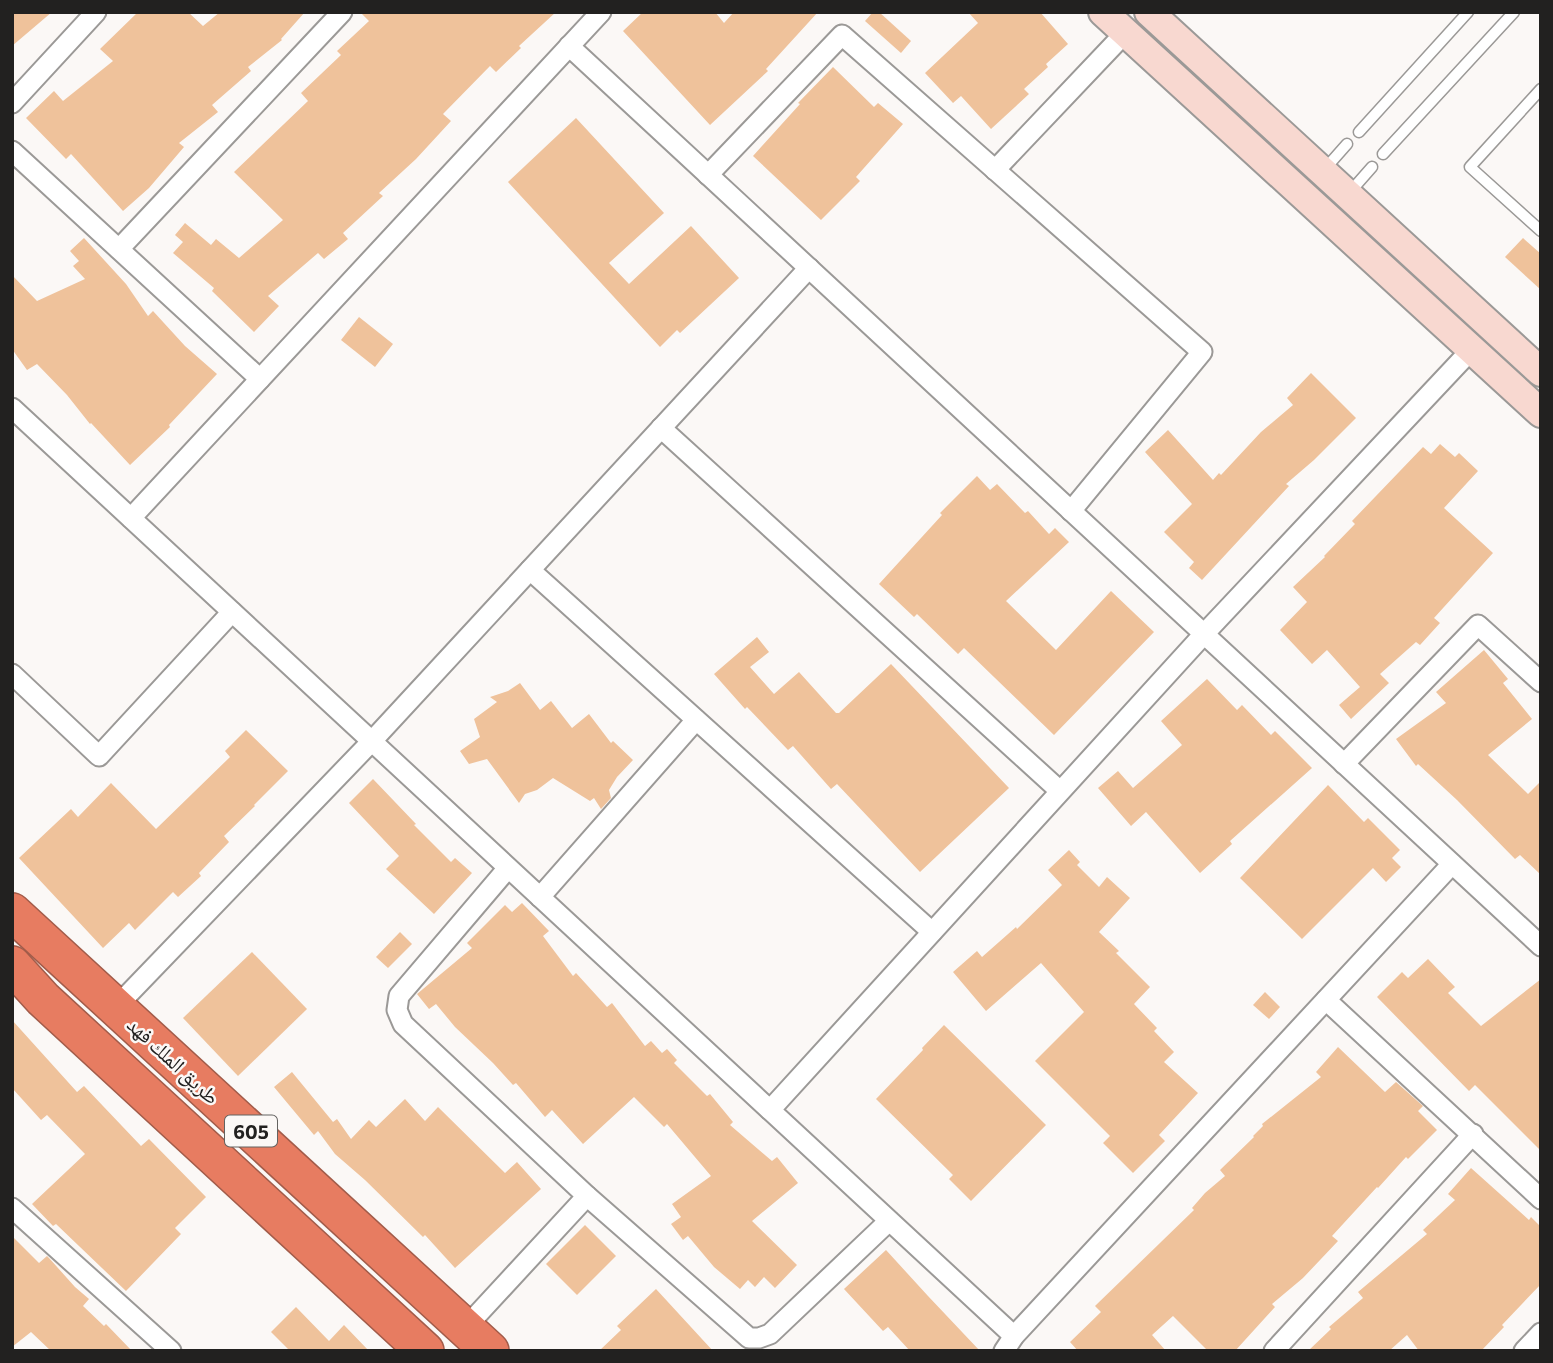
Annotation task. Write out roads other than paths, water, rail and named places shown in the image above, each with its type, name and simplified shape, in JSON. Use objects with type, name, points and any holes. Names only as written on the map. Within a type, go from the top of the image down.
[{"type":"highway","name":"طريق الملك فهد","points":[[12,912],[477,1339]]},
{"type":"highway","name":"طريق الملك فهد","points":[[12,965],[43,999],[425,1351]]},
{"type":"street","points":[[12,103],[96,12]]},
{"type":"street","points":[[119,249],[342,12]]},
{"type":"street","points":[[131,518],[601,12]]},
{"type":"street","points":[[1103,12],[1541,413]]},
{"type":"street","points":[[1149,12],[1541,372]]},
{"type":"street","points":[[995,170],[1125,33]]},
{"type":"street","points":[[708,175],[842,35],[1202,352],[1071,511]]},
{"type":"street","points":[[569,46],[1541,946]]},
{"type":"street","points":[[12,151],[260,379]]},
{"type":"street","points":[[116,1007],[372,741],[808,268]]},
{"type":"street","points":[[770,1110],[1204,634],[1472,349]]},
{"type":"street","points":[[12,408],[890,1221],[1009,1344],[1452,864]]},
{"type":"street","points":[[661,428],[1060,791]]},
{"type":"street","points":[[530,570],[932,932]]},
{"type":"street","points":[[12,674],[99,756],[232,612]]},
{"type":"street","points":[[1344,764],[1478,625],[1541,682]]},
{"type":"street","points":[[540,897],[696,720]]},
{"type":"street","points":[[508,868],[399,996],[397,1010],[403,1024],[587,1196],[749,1338],[770,1334],[890,1221]]},
{"type":"street","points":[[12,976],[43,999]]},
{"type":"street","points":[[1326,1000],[1541,1199]]},
{"type":"street","points":[[1274,1351],[1473,1134]]},
{"type":"street","points":[[477,1339],[587,1196]]},
{"type":"street","points":[[12,1208],[171,1351]]},
{"type":"street","points":[[1524,1351],[1541,1333]]},
{"type":"lane","points":[[1359,132],[1468,12]]},
{"type":"lane","points":[[1384,154],[1514,12]]},
{"type":"lane","points":[[1541,89],[1470,167],[1541,231]]},
{"type":"lane","points":[[1322,173],[1347,144]]},
{"type":"lane","points":[[1347,195],[1372,167]]}]
